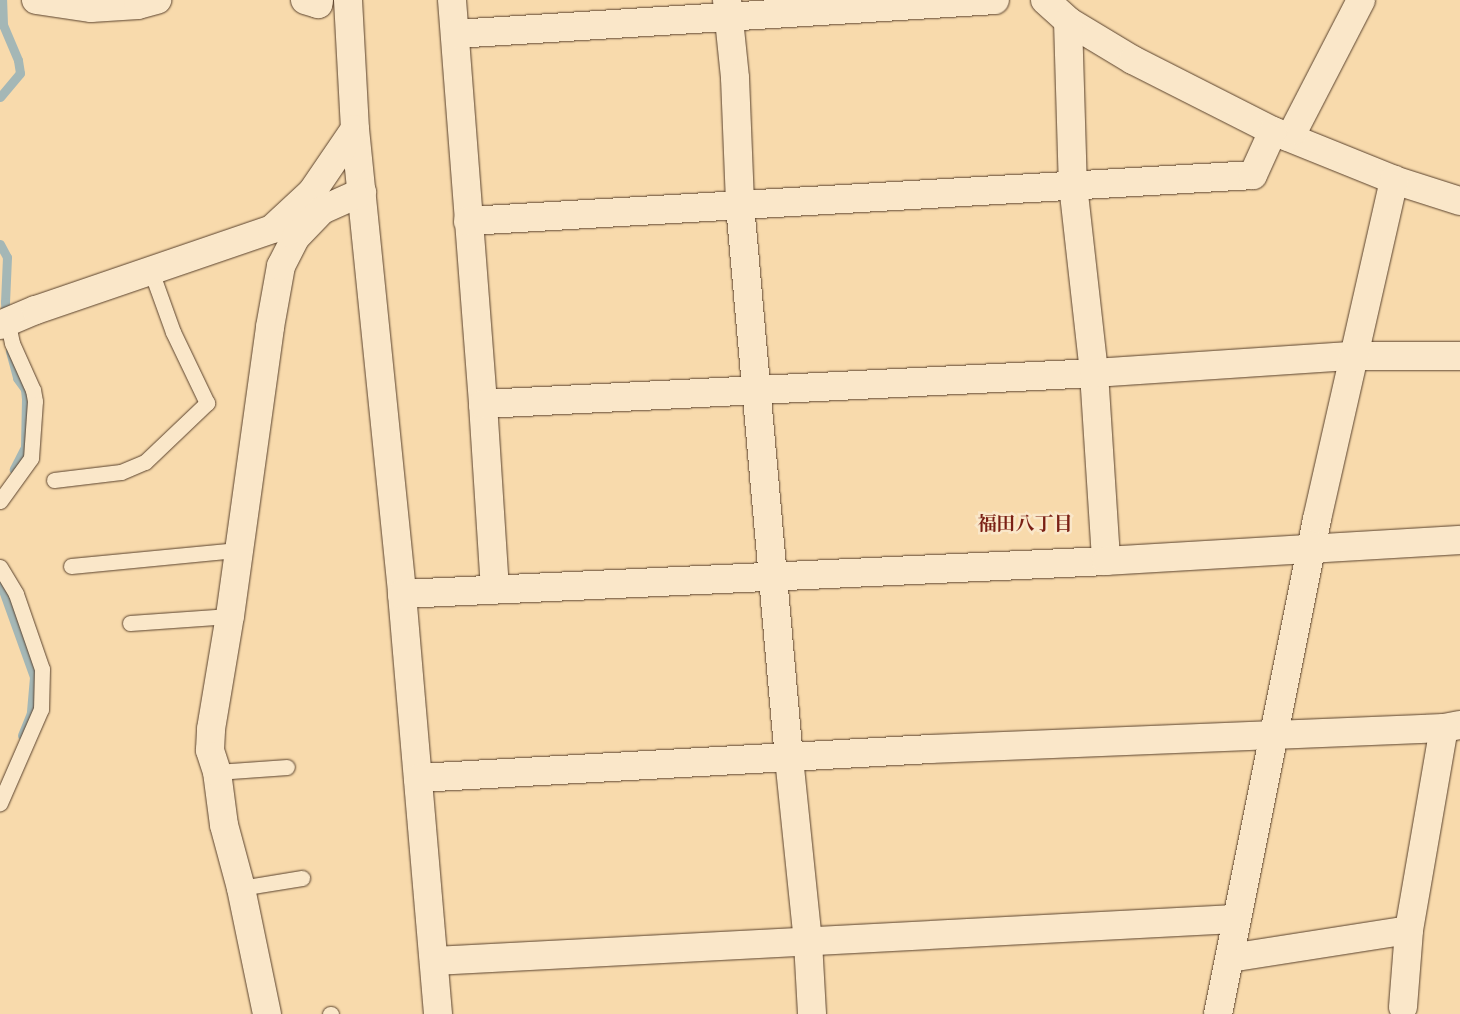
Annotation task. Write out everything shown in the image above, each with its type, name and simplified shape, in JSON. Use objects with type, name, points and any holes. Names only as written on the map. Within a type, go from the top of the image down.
[{"type":"street","points":[[36,0],[92,8],[138,5],[157,0]]},
{"type":"street","points":[[305,0],[318,4],[319,0]]},
{"type":"street","points":[[348,0],[355,129],[402,594],[438,1014]]},
{"type":"street","points":[[452,0],[468,221],[484,404],[495,590]]},
{"type":"street","points":[[455,34],[728,8],[995,0]]},
{"type":"street","points":[[1045,0],[1068,21],[1133,60],[1280,134],[1394,180],[1460,201]]},
{"type":"street","points":[[468,221],[1252,175],[1280,134],[1294,130],[1360,0]]},
{"type":"street","points":[[728,8],[735,78],[740,205],[789,758],[808,942],[812,1014]]},
{"type":"street","points":[[1068,21],[1073,185],[1094,373],[1106,561]]},
{"type":"street","points":[[4,325],[36,310],[272,229],[312,192],[355,129]]},
{"type":"street","points":[[1218,1014],[1312,548],[1353,356],[1394,180]]},
{"type":"street","points":[[267,1014],[241,888],[224,825],[217,772],[210,750],[211,729],[230,616],[270,327],[281,266],[296,237],[322,210],[362,192]]},
{"type":"street","points":[[484,404],[1094,373],[1353,356],[1460,356]]},
{"type":"street","points":[[402,594],[1106,561],[1460,540]]},
{"type":"street","points":[[418,778],[930,749],[1452,726],[1409,930],[1403,1007]]},
{"type":"street","points":[[434,961],[1236,919]]},
{"type":"street","points":[[1230,958],[1409,930]]},
{"type":"lane","points":[[54,480],[121,472],[145,462],[207,403],[173,332],[151,270]]},
{"type":"lane","points":[[0,501],[31,458],[35,401],[33,390],[4,325]]},
{"type":"lane","points":[[71,566],[238,550]]},
{"type":"lane","points":[[0,567],[16,594],[42,669],[41,709],[0,803]]},
{"type":"lane","points":[[130,623],[230,616]]},
{"type":"lane","points":[[217,772],[287,767]]},
{"type":"lane","points":[[241,888],[302,878]]},
{"type":"waterway","points":[[0,97],[20,73],[18,60],[3,25],[2,0]]},
{"type":"waterway","points":[[0,244],[7,257],[6,318]]},
{"type":"waterway","points":[[10,351],[17,378],[25,389],[26,399],[25,447],[14,469]]},
{"type":"waterway","points":[[0,582],[34,677],[31,713],[22,735]]},
{"type":"district","name":"福田八丁目","points":[[1025,526]]}]
